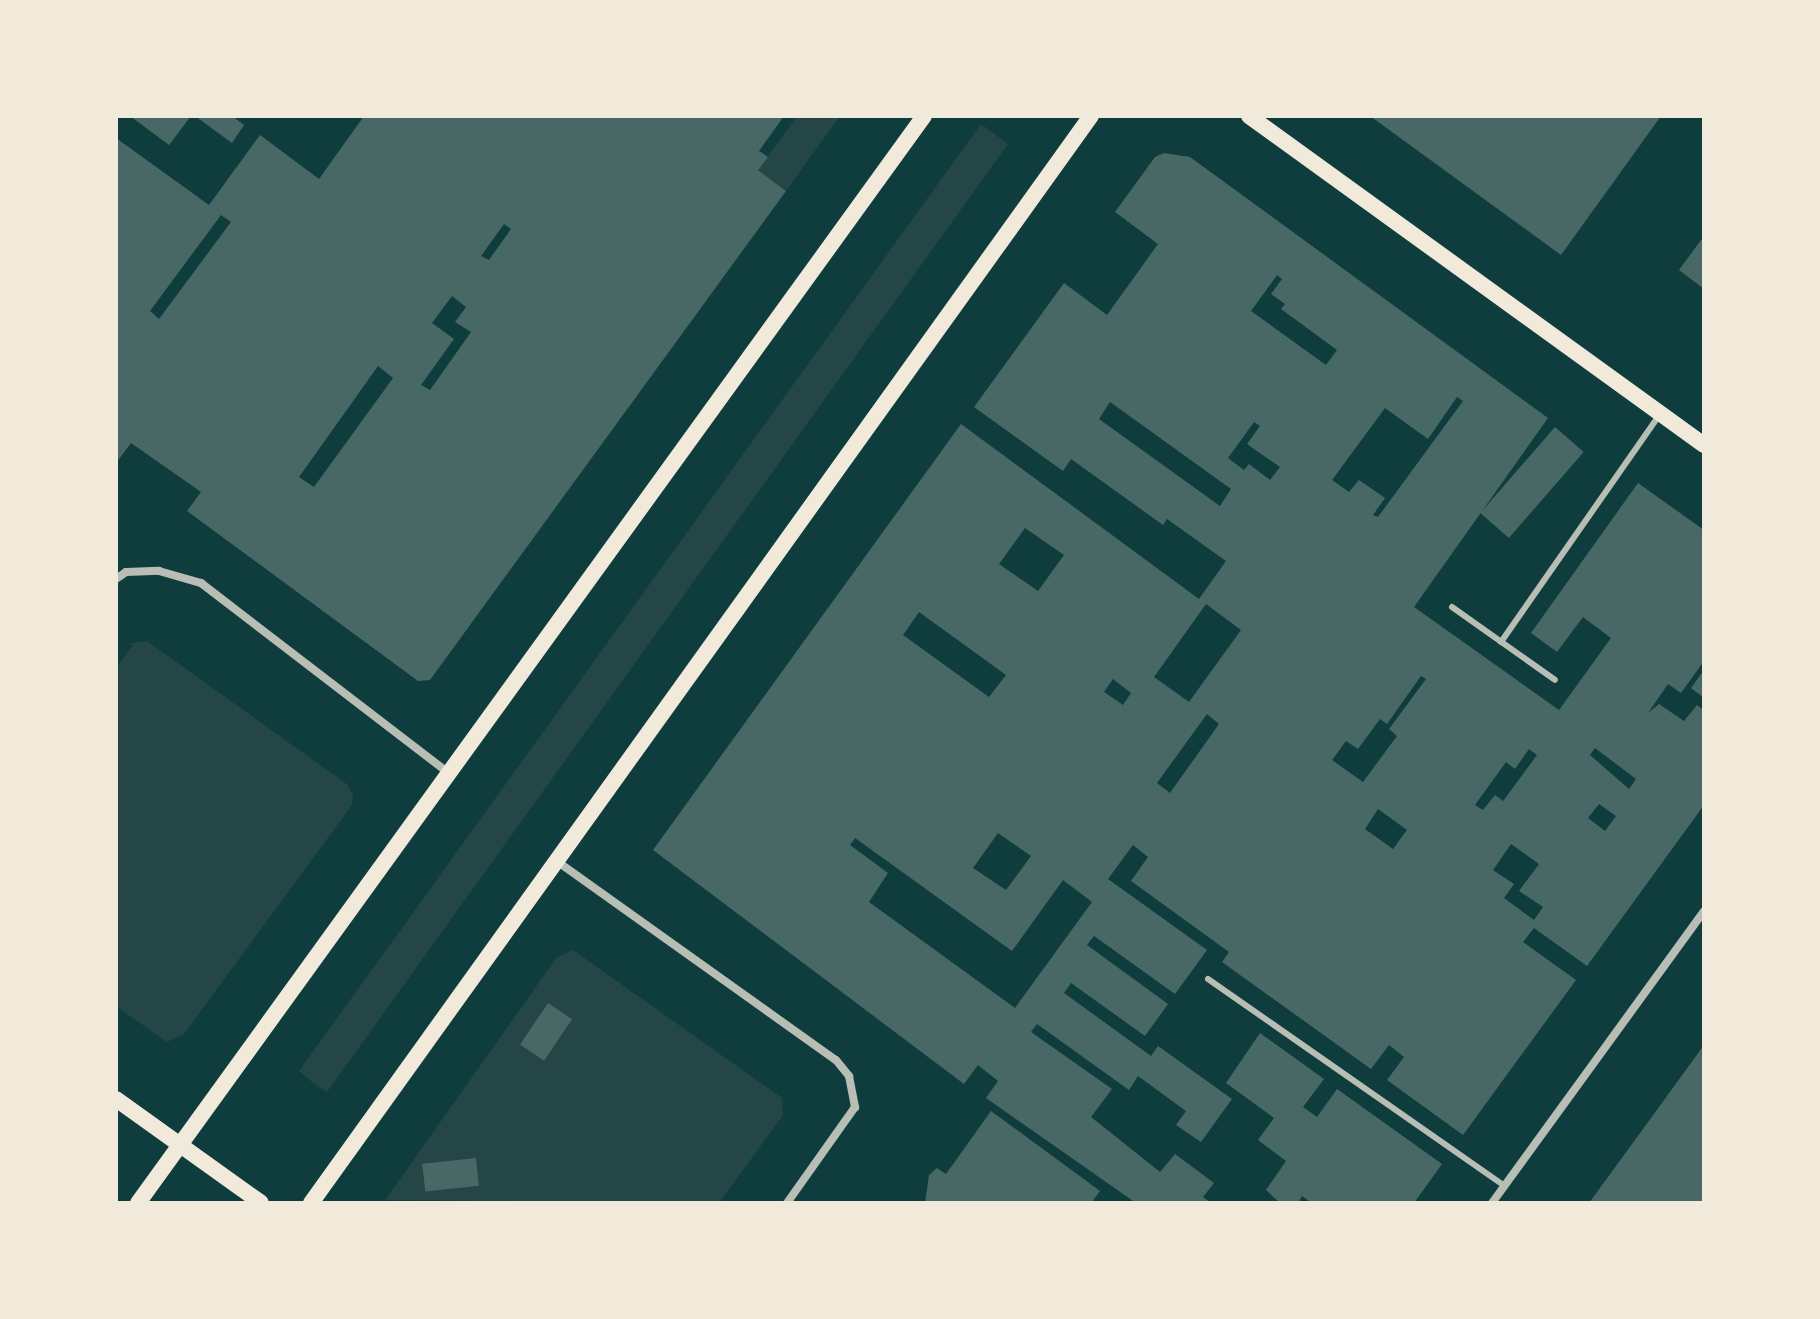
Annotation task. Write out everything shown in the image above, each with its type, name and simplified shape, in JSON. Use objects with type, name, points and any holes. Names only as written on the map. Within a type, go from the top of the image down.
[{"type":"main road","points":[[138,1203],[924,116]]},
{"type":"main road","points":[[311,1203],[1091,116]]},
{"type":"main road","points":[[1249,116],[1704,445]]},
{"type":"main road","points":[[116,1099],[261,1203]]},
{"type":"street","points":[[116,579],[126,572],[159,571],[201,583],[450,774]]},
{"type":"street","points":[[558,862],[836,1060],[849,1076],[855,1107],[787,1203]]},
{"type":"street","points":[[1492,1203],[1704,911]]},
{"type":"lane","points":[[1501,642],[1660,414]]},
{"type":"lane","points":[[1452,607],[1555,680]]},
{"type":"lane","points":[[1208,979],[1505,1186]]},
{"type":"shaded area","points":[[797,116],[840,116],[786,191],[758,170]]},
{"type":"shaded area","points":[[981,124],[1008,144],[327,1092],[312,1082],[299,1071]]},
{"type":"shaded area","points":[[147,641],[348,785],[353,795],[352,805],[184,1034],[167,1042],[116,1006],[116,668],[133,645],[128,644]]},
{"type":"shaded area","points":[[573,950],[782,1098],[783,1115],[719,1203],[385,1200],[557,957]]},
{"type":"building","points":[[130,116],[191,116],[169,145]]},
{"type":"building","points":[[195,116],[232,116],[244,125],[232,143]]},
{"type":"building","points":[[364,116],[784,116],[759,151],[768,157],[758,170],[786,191],[430,680],[418,681],[187,511],[201,492],[131,443],[116,463],[116,138],[209,205],[260,135],[319,179]],"holes":[[[221,215],[231,222],[159,319],[150,311]],[[504,224],[511,229],[489,260],[481,256]],[[452,296],[466,307],[455,322],[471,332],[430,390],[421,385],[454,339],[432,323]],[[378,366],[393,378],[314,487],[299,477]]]},
{"type":"building","points":[[1370,116],[1661,116],[1561,255]]},
{"type":"building","points":[[1164,153],[1190,157],[1548,418],[1414,607],[1559,710],[1611,638],[1583,617],[1557,652],[1531,633],[1638,483],[1704,530],[1704,661],[1681,693],[1668,684],[1648,713],[1659,704],[1684,721],[1697,705],[1704,710],[1704,805],[1587,966],[1534,928],[1523,942],[1576,980],[1463,1135],[1387,1080],[1404,1057],[1389,1045],[1371,1069],[1222,962],[1229,952],[1131,881],[1148,857],[1133,845],[1108,879],[1207,950],[1175,994],[1094,936],[1087,945],[1168,1004],[1145,1036],[1071,983],[1064,993],[1151,1056],[1158,1046],[1232,1099],[1201,1142],[1176,1125],[1186,1111],[1138,1076],[1129,1090],[1037,1024],[1031,1032],[1112,1089],[1091,1117],[1160,1172],[1175,1154],[1214,1183],[1203,1197],[1211,1203],[1136,1203],[986,1098],[998,1081],[978,1065],[964,1084],[653,850],[961,424],[1199,599],[1226,561],[1167,519],[1163,525],[1071,459],[1063,471],[974,407],[1064,283],[1107,315],[1158,244],[1115,212],[1155,157]],"holes":[[[1277,275],[1282,279],[1271,294],[1285,304],[1281,309],[1337,350],[1326,365],[1251,311]],[[1457,397],[1463,401],[1378,517],[1373,515],[1385,498],[1359,480],[1349,492],[1332,480],[1385,408],[1428,439]],[[1110,402],[1231,489],[1220,506],[1099,419]],[[1254,422],[1260,426],[1247,444],[1280,467],[1270,480],[1249,464],[1244,470],[1228,458]],[[1025,528],[1064,555],[1038,591],[999,564]],[[1206,604],[1241,630],[1189,702],[1154,677]],[[919,612],[1006,675],[989,697],[903,635]],[[1421,676],[1426,679],[1389,729],[1397,736],[1363,782],[1332,760],[1346,741],[1358,749],[1380,719],[1387,724]],[[1113,679],[1131,693],[1123,705],[1104,692]],[[1207,714],[1219,724],[1170,793],[1157,783]],[[1595,748],[1636,779],[1629,789],[1590,755]],[[1529,749],[1537,755],[1503,801],[1495,795],[1483,810],[1475,805],[1506,762],[1515,769]],[[1599,804],[1616,816],[1605,831],[1588,818]],[[1378,809],[1407,830],[1393,849],[1365,829]],[[998,833],[1031,856],[1006,890],[973,868]],[[855,838],[1012,951],[1063,880],[1092,902],[1015,1008],[869,902],[888,873],[850,845]],[[1511,844],[1539,864],[1519,891],[1543,907],[1534,920],[1504,898],[1514,884],[1493,870]]]},
{"type":"building","points":[[1704,236],[1704,289],[1679,270]]},
{"type":"building","points":[[1555,427],[1584,452],[1509,538],[1480,513]]},
{"type":"building","points":[[1704,670],[1704,698],[1691,688]]},
{"type":"building","points":[[548,1003],[572,1019],[544,1061],[520,1044]]},
{"type":"building","points":[[1260,1033],[1324,1079],[1303,1107],[1317,1117],[1337,1089],[1442,1164],[1414,1203],[1312,1203],[1302,1196],[1298,1203],[1280,1203],[1266,1190],[1286,1161],[1258,1140],[1274,1118],[1226,1083]]},
{"type":"building","points":[[1704,1045],[1704,1203],[1589,1203],[1643,1129]]},
{"type":"building","points":[[991,1111],[1100,1191],[1091,1203],[925,1203],[929,1175],[937,1168],[946,1174]]},
{"type":"building","points":[[476,1158],[479,1186],[425,1191],[422,1164]]}]
